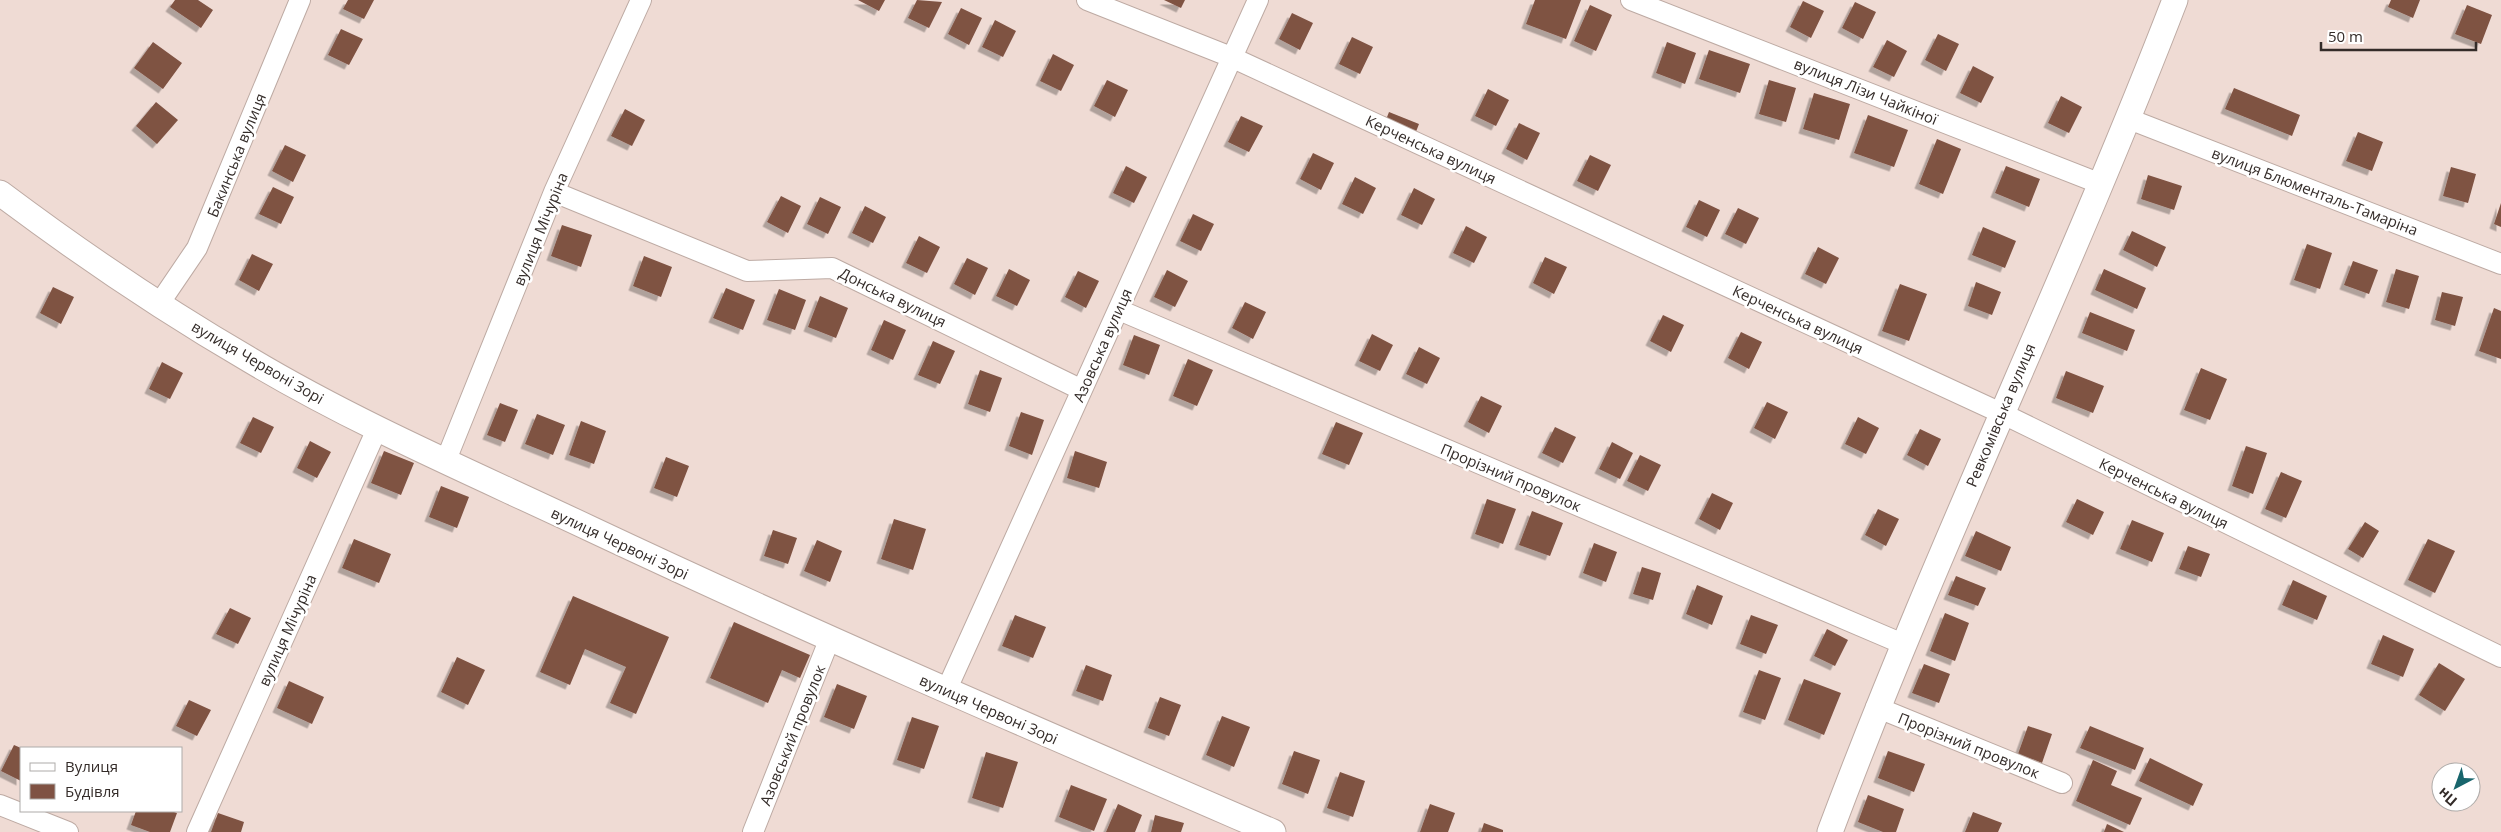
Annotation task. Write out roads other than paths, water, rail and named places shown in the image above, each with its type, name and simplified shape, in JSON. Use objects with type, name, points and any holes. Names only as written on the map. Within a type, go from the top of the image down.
[{"type":"street","name":"Бакинська вулиця","points":[[159,304],[197,248],[300,0]]},
{"type":"street","name":"вулиця Мічуріна","points":[[446,460],[554,192],[641,0]]},
{"type":"street","name":"Керченська вулиця","points":[[1087,0],[1231,57],[2001,413],[2501,657]]},
{"type":"street","name":"Азовська вулиця","points":[[946,691],[1258,0]]},
{"type":"street","name":"вулиця Лізи Чайкіної","points":[[1631,0],[2101,184]]},
{"type":"street","name":"Ревкомівська вулиця","points":[[1830,832],[1876,708],[2001,413],[2129,119],[2175,0]]},
{"type":"street","name":"вулиця Блюменталь-Тамаріна","points":[[2129,119],[2501,264]]},
{"type":"street","name":"Донська вулиця","points":[[554,192],[747,271],[832,268],[1082,390]]},
{"type":"street","name":"вулиця Червоні Зорі","points":[[0,193],[56,235],[159,304],[252,362],[377,429],[679,571],[946,691],[1273,832]]},
{"type":"street","name":"Прорізний провулок","points":[[1119,310],[1903,644]]},
{"type":"street","name":"вулиця Мічуріна","points":[[197,832],[377,429]]},
{"type":"street","name":"Азовський провулок","points":[[753,832],[830,638]]},
{"type":"street","name":"Прорізний провулок","points":[[1876,708],[2062,782]]},
{"type":"street","points":[[0,805],[68,832]]}]
